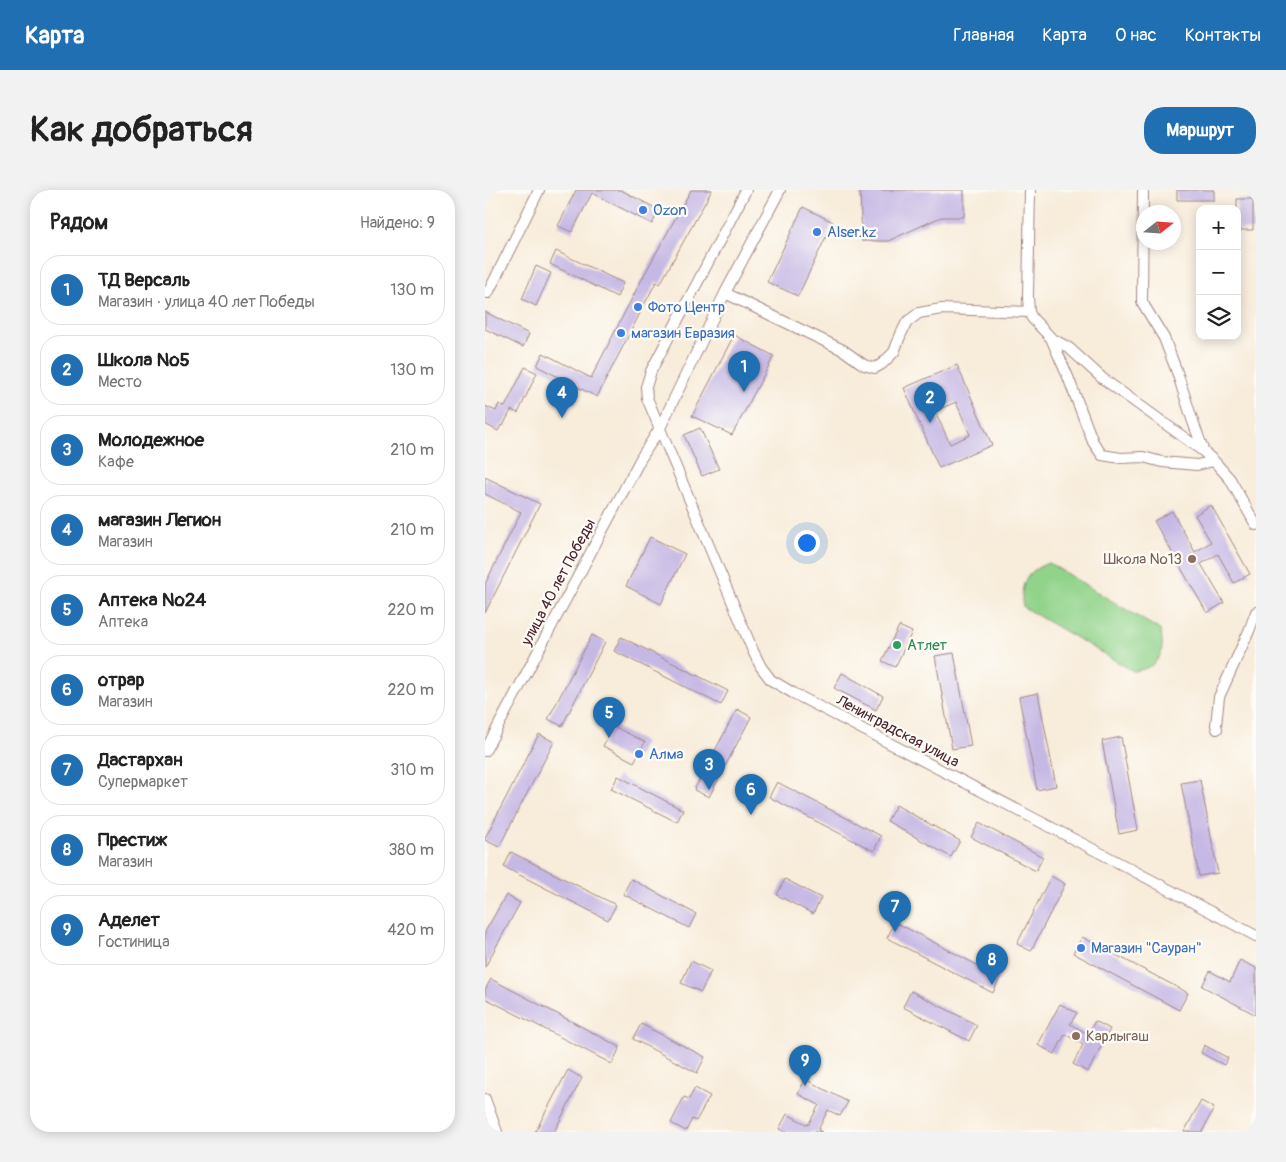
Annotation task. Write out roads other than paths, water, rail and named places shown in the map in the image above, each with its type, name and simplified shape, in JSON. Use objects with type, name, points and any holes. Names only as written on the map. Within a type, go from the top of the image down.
[{"type":"street","points":[[485,292],[488,293],[539,190]]},
{"type":"street","points":[[660,428],[647,398],[646,387],[651,371],[746,190]]},
{"type":"street","name":"улица 40 лет Победы","points":[[485,751],[641,458],[660,428],[725,293],[780,190]]},
{"type":"street","points":[[1030,190],[1028,297],[1029,312],[1032,318],[1051,338],[1069,348],[1102,378],[1214,461],[1230,479],[1256,525]]},
{"type":"street","points":[[1143,190],[1142,302],[1164,338],[1204,452]]},
{"type":"street","points":[[725,293],[843,350],[864,365],[875,368],[894,352],[907,322],[919,313],[941,309],[1029,312]]},
{"type":"street","points":[[1051,338],[1093,442],[1102,455],[1197,465],[1214,461]]},
{"type":"street","name":"Ленинградская улица","points":[[660,428],[745,634],[761,667],[771,680],[1256,936]]},
{"type":"street","points":[[1217,730],[1219,697],[1256,612]]},
{"type":"street","points":[[485,1098],[497,1132]]},
{"type":"place","name":"Ozon","points":[[643,210]]},
{"type":"place","name":"Alser.kz","points":[[817,232]]},
{"type":"place","name":"Фото Центр","points":[[638,307]]},
{"type":"place","name":"магазин Евразия","points":[[621,333]]},
{"type":"place","name":"ТД Версаль","points":[[744,392]]},
{"type":"place","name":"магазин Легион","points":[[562,418]]},
{"type":"place","name":"Школа №5","points":[[930,423]]},
{"type":"place","name":"Школа №13","points":[[1192,559]]},
{"type":"place","name":"Атлет","points":[[897,645]]},
{"type":"place","name":"Аптека №24","points":[[609,738]]},
{"type":"place","name":"Алма","points":[[639,754]]},
{"type":"place","name":"Молодежное","points":[[709,790]]},
{"type":"place","name":"отрар","points":[[751,815]]},
{"type":"place","name":"Дастархан","points":[[895,932]]},
{"type":"place","name":"Магазин \"Сауран\"","points":[[1081,948]]},
{"type":"place","name":"Престиж","points":[[992,985]]},
{"type":"place","name":"Карлыгаш","points":[[1076,1036]]},
{"type":"place","name":"Аделет","points":[[805,1086]]}]
